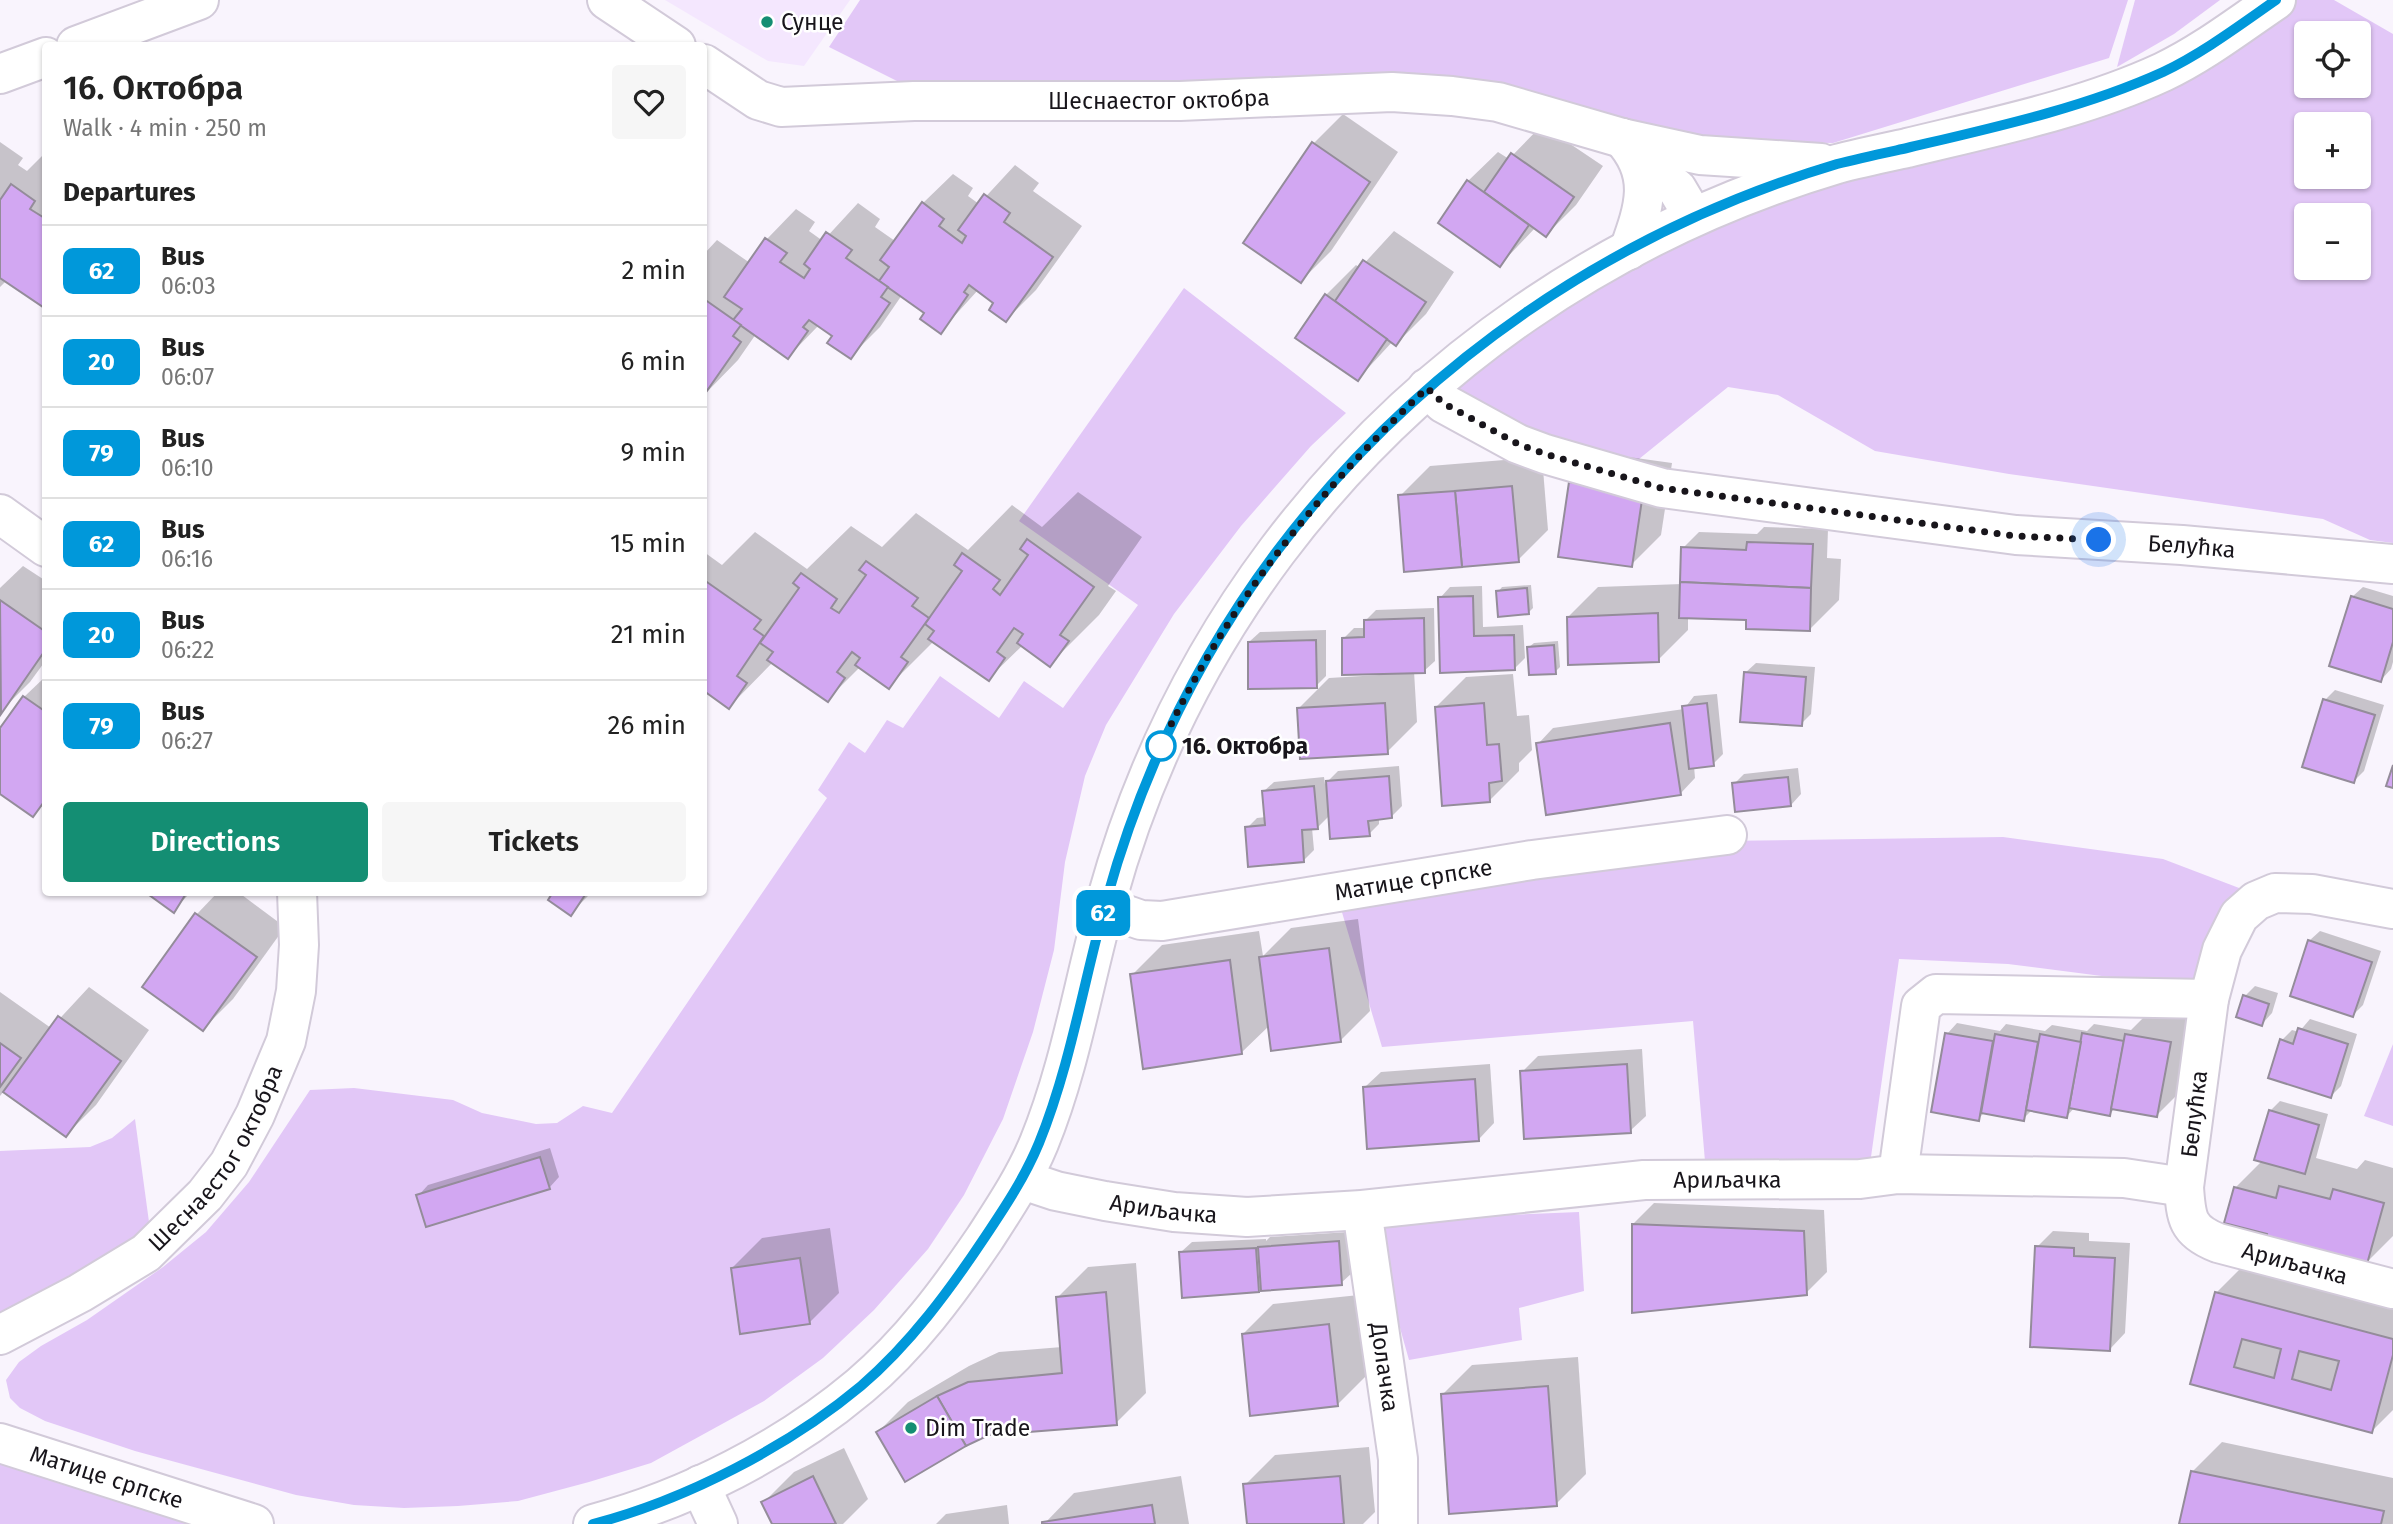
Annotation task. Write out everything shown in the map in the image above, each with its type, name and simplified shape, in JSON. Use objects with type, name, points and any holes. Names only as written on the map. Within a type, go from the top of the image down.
[{"type":"street","points":[[87,42],[199,0]]},
{"type":"street","points":[[607,0],[670,42]]},
{"type":"street","points":[[593,1524],[700,1485],[748,1463],[820,1416],[861,1385],[941,1301],[1023,1180],[1042,1136],[1059,1086],[1104,907],[1125,839],[1150,770],[1194,680],[1226,624],[1320,497],[1374,438],[1427,388],[1478,347],[1547,298],[1629,250],[1701,213],[1838,164],[2002,125],[2108,93],[2166,70],[2276,0]]},
{"type":"street","points":[[0,74],[42,58]]},
{"type":"street","name":"Шеснаестог октобра","points":[[707,66],[758,100],[781,107],[914,101],[1180,101],[1392,92],[1498,102],[1642,147],[1712,156],[1838,164]]},
{"type":"street","points":[[1629,250],[1645,191],[1641,168],[1642,147],[1684,160],[1696,176],[1701,213]]},
{"type":"street","name":"Белућка","points":[[1427,388],[1443,403],[1518,444],[1661,488],[2016,536],[2182,545],[2393,564]]},
{"type":"street","points":[[0,514],[42,544]]},
{"type":"street","name":"Матице српске","points":[[1104,907],[1142,920],[1162,921],[1532,860],[1727,835]]},
{"type":"street","name":"Белућка","points":[[2184,1187],[2209,999],[2222,950],[2239,916],[2256,901],[2275,893],[2312,894],[2393,909]]},
{"type":"street","name":"Шеснаестог октобра","points":[[0,1335],[80,1293],[146,1253],[179,1222],[229,1164],[256,1115],[286,1041],[297,980],[297,896]]},
{"type":"street","points":[[1898,1174],[1921,1006],[1936,993],[2209,999]]},
{"type":"street","name":"Ариљачка","points":[[1023,1180],[1056,1191],[1174,1212],[1247,1217],[1362,1210],[1644,1180],[1860,1179],[1898,1174],[2124,1178],[2184,1187],[2186,1214],[2200,1236],[2393,1289]]},
{"type":"street","name":"Долачка","points":[[1362,1210],[1398,1459],[1398,1524]]},
{"type":"street","name":"Матице српске","points":[[2,1442],[254,1524]]},
{"type":"street","points":[[700,1485],[718,1524]]},
{"type":"shaded area","name":"Сунце","points":[[665,0],[850,0],[804,66],[768,61]]},
{"type":"shaded area","points":[[860,0],[2128,0],[2109,58],[1833,143],[1618,139],[1537,115],[907,86],[829,47]]},
{"type":"shaded area","points":[[2135,0],[2220,0],[2174,34],[2117,67]]},
{"type":"shaded area","points":[[2282,0],[2334,0],[2370,21],[2294,21],[2294,98],[2371,98],[2371,21],[2393,34],[2393,543],[2370,540],[2323,519],[2009,474],[1875,451],[1778,395],[1728,387],[1639,459],[1513,433],[1435,396],[1554,310],[1705,231],[1863,168],[2038,121]]},
{"type":"shaded area","points":[[1184,288],[1346,413],[1311,446],[1241,526],[1174,614],[1106,725],[1085,776],[1065,862],[1054,950],[1033,1032],[1003,1119],[964,1195],[928,1249],[874,1310],[823,1358],[764,1401],[651,1463],[518,1501],[404,1508],[354,1505],[296,1495],[135,1451],[45,1421],[20,1408],[10,1398],[6,1380],[19,1362],[87,1320],[163,1267],[206,1232],[249,1182],[310,1090],[354,1088],[453,1100],[482,1113],[536,1124],[557,1123],[583,1106],[612,1113],[827,798],[818,790],[849,742],[865,753],[887,720],[903,728],[940,676],[999,718],[1024,681],[1063,708],[1138,605],[1019,521]]},
{"type":"shaded area","points":[[2003,837],[2163,859],[2268,899],[2231,923],[2187,987],[2008,964],[1899,959],[1869,1171],[1706,1173],[1693,1021],[1382,1047],[1341,909],[1719,841]]},
{"type":"shaded area","points":[[2393,1044],[2393,1126],[2364,1116]]},
{"type":"shaded area","points":[[135,1119],[152,1244],[0,1329],[0,1151],[90,1147],[112,1138]]},
{"type":"shaded area","points":[[1579,1212],[1584,1291],[1519,1308],[1522,1340],[1409,1360],[1370,1221]]},
{"type":"shaded area","points":[[0,1454],[219,1524],[0,1524]]},
{"type":"building","points":[[1312,142],[1370,182],[1301,283],[1243,243]]},
{"type":"building","points":[[1511,153],[1574,197],[1546,237],[1484,192]]},
{"type":"building","points":[[1467,180],[1529,225],[1500,267],[1438,223]]},
{"type":"building","points":[[11,184],[35,201],[30,209],[42,216],[42,306],[0,278],[0,200]]},
{"type":"building","points":[[984,194],[1010,213],[1004,222],[1053,257],[1006,322],[989,310],[993,303],[969,285],[964,292],[968,295],[941,334],[920,319],[924,313],[879,281],[889,267],[880,260],[922,202],[944,219],[939,226],[962,243],[966,236],[958,230]]},
{"type":"building","points":[[826,232],[852,250],[846,258],[888,287],[881,297],[890,303],[851,359],[827,343],[832,336],[809,320],[803,327],[808,331],[788,359],[733,320],[742,309],[724,297],[765,238],[787,253],[780,262],[804,278],[810,269],[804,264]]},
{"type":"building","points":[[1363,260],[1426,302],[1396,346],[1335,301]]},
{"type":"building","points":[[1325,294],[1387,339],[1358,381],[1295,338]]},
{"type":"building","points":[[707,301],[741,325],[733,336],[741,342],[707,391]]},
{"type":"building","points":[[1569,482],[1643,493],[1632,567],[1558,557]]},
{"type":"building","points":[[1512,486],[1519,562],[1462,567],[1455,491]]},
{"type":"building","points":[[1455,491],[1462,567],[1404,572],[1398,495]]},
{"type":"building","points":[[1027,539],[1094,587],[1060,635],[1069,641],[1050,667],[1017,643],[1023,634],[1014,628],[997,652],[1005,658],[989,681],[928,639],[934,631],[925,624],[962,571],[954,565],[962,553],[1000,580],[993,589],[1000,595],[1028,555],[1020,549]]},
{"type":"building","points":[[1747,542],[1813,544],[1811,588],[1680,582],[1681,547],[1746,550]]},
{"type":"building","points":[[866,561],[918,598],[912,606],[929,618],[901,657],[908,662],[889,689],[855,665],[860,658],[852,652],[837,672],[845,678],[828,702],[767,660],[773,652],[760,643],[799,588],[793,583],[801,573],[837,599],[831,608],[839,613],[866,575],[859,570]]},
{"type":"building","points":[[707,582],[761,620],[754,629],[764,636],[737,676],[747,683],[729,709],[707,693]]},
{"type":"building","points":[[1680,582],[1811,588],[1810,631],[1746,629],[1746,620],[1679,618]]},
{"type":"building","points":[[1527,588],[1529,614],[1498,617],[1496,591]]},
{"type":"building","points":[[1473,596],[1474,636],[1514,635],[1515,670],[1440,673],[1438,597]]},
{"type":"building","points":[[2351,596],[2393,609],[2393,642],[2381,682],[2329,666]]},
{"type":"building","points":[[0,600],[42,629],[42,655],[1,714]]},
{"type":"building","points":[[1658,613],[1659,662],[1568,665],[1567,617]]},
{"type":"building","points":[[1424,618],[1425,673],[1342,675],[1342,638],[1364,637],[1364,620]]},
{"type":"building","points":[[1316,640],[1317,688],[1248,689],[1248,642]]},
{"type":"building","points":[[1554,645],[1556,674],[1529,675],[1527,647]]},
{"type":"building","points":[[1744,672],[1806,677],[1802,726],[1740,722]]},
{"type":"building","points":[[23,696],[42,709],[42,805],[33,817],[0,794],[0,728]]},
{"type":"building","points":[[2323,699],[2375,715],[2354,783],[2302,767]]},
{"type":"building","points":[[1385,703],[1388,754],[1300,759],[1297,708]]},
{"type":"building","points":[[1484,703],[1487,745],[1499,744],[1502,781],[1489,783],[1490,802],[1442,806],[1435,707]]},
{"type":"building","points":[[1707,703],[1714,766],[1689,769],[1682,706]]},
{"type":"building","points":[[1670,723],[1681,795],[1546,815],[1536,743]]},
{"type":"building","points":[[2393,765],[2393,788],[2386,786]]},
{"type":"building","points":[[1389,776],[1392,818],[1368,821],[1370,836],[1330,839],[1326,781]]},
{"type":"building","points":[[1788,777],[1791,806],[1735,812],[1732,783]]},
{"type":"building","points":[[1314,786],[1318,829],[1302,830],[1304,862],[1248,867],[1245,827],[1265,825],[1262,791]]},
{"type":"building","points":[[151,896],[185,896],[174,913]]},
{"type":"building","points":[[550,896],[584,896],[571,916],[548,900]]},
{"type":"building","points":[[195,913],[257,957],[203,1031],[142,987]]},
{"type":"building","points":[[2308,940],[2372,962],[2353,1017],[2290,996]]},
{"type":"building","points":[[1329,948],[1341,1042],[1271,1051],[1259,957]]},
{"type":"building","points":[[1230,960],[1242,1054],[1143,1069],[1130,974]]},
{"type":"building","points":[[2243,995],[2269,1004],[2262,1026],[2236,1017]]},
{"type":"building","points":[[58,1016],[121,1061],[66,1137],[3,1092]]},
{"type":"building","points":[[2298,1028],[2348,1044],[2331,1098],[2268,1078],[2280,1039],[2293,1044]]},
{"type":"building","points":[[1945,1033],[1993,1041],[1979,1121],[1931,1112]]},
{"type":"building","points":[[2082,1033],[2124,1041],[2110,1116],[2069,1108]]},
{"type":"building","points":[[1995,1034],[2038,1042],[2024,1121],[1981,1113]]},
{"type":"building","points":[[2040,1034],[2081,1042],[2067,1118],[2026,1110]]},
{"type":"building","points":[[2125,1034],[2171,1042],[2157,1117],[2111,1109]]},
{"type":"building","points":[[0,1043],[21,1058],[0,1087]]},
{"type":"building","points":[[1627,1064],[1631,1133],[1524,1139],[1520,1071]]},
{"type":"building","points":[[1475,1079],[1479,1141],[1367,1149],[1363,1087]]},
{"type":"building","points":[[2269,1110],[2319,1125],[2305,1174],[2254,1160]]},
{"type":"building","points":[[540,1157],[550,1189],[426,1227],[416,1195]]},
{"type":"building","points":[[2279,1186],[2330,1199],[2333,1189],[2384,1203],[2367,1264],[2265,1244],[2267,1234],[2224,1223],[2234,1187],[2276,1198]]},
{"type":"building","points":[[1632,1224],[1804,1231],[1807,1295],[1632,1313]]},
{"type":"building","points":[[1339,1241],[1342,1285],[1261,1291],[1258,1247]]},
{"type":"building","points":[[2035,1246],[2074,1248],[2074,1256],[2115,1258],[2110,1351],[2030,1347]]},
{"type":"building","points":[[1256,1248],[1259,1292],[1182,1298],[1179,1252]]},
{"type":"building","points":[[800,1258],[810,1324],[740,1334],[731,1268]]},
{"type":"building","points":[[1106,1292],[1117,1425],[989,1435],[966,1446],[937,1396],[968,1382],[1062,1373],[1056,1297]]},
{"type":"building","points":[[2215,1292],[2393,1339],[2393,1355],[2372,1433],[2190,1384]],"holes":[[[2242,1339],[2281,1349],[2274,1378],[2234,1367]],[[2299,1351],[2339,1361],[2331,1390],[2292,1379]]]},
{"type":"building","points":[[1329,1324],[1338,1406],[1250,1416],[1242,1334]]},
{"type":"building","points":[[1548,1386],[1557,1506],[1449,1514],[1441,1394]]},
{"type":"building","points":[[937,1396],[966,1446],[905,1482],[876,1432]]},
{"type":"building","points":[[2191,1471],[2384,1511],[2381,1524],[2179,1524]]},
{"type":"building","points":[[813,1476],[836,1524],[772,1524],[761,1502]]},
{"type":"building","points":[[1340,1476],[1344,1524],[1247,1524],[1243,1484]]},
{"type":"building","points":[[1152,1505],[1155,1524],[1042,1524],[1042,1522]]},
{"type":"bus line","name":"62","points":[[593,1524],[674,1497],[727,1473],[748,1463],[820,1416],[861,1385],[882,1365],[924,1321],[956,1281],[1023,1180],[1042,1136],[1059,1086],[1114,873],[1150,770],[1194,680],[1226,624],[1320,497],[1374,438],[1427,388],[1488,339],[1547,298],[1693,216],[1838,164],[2002,125],[2108,93],[2166,70],[2276,0]]},
{"type":"place","name":"Сунце","points":[[767,22]]},
{"type":"place","name":"16. Октобра","points":[[1161,746]]},
{"type":"place","name":"Dim Trade","points":[[911,1428]]},
{"type":"route","points":[[1161,746],[1158,752],[1226,624],[1276,553],[1356,457],[1427,388],[1433,396],[1469,419],[1518,444],[1661,488],[2016,536],[2099,540]]}]
